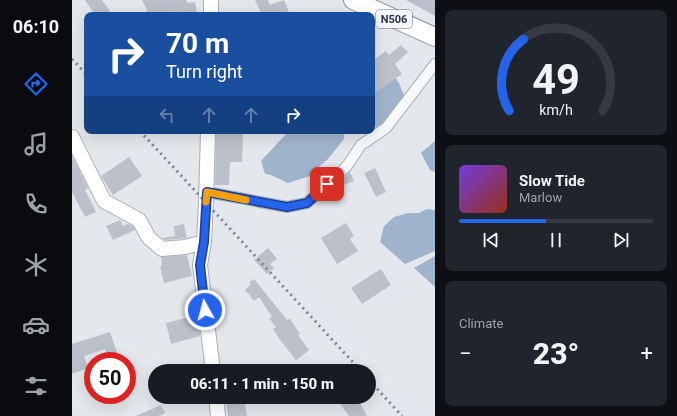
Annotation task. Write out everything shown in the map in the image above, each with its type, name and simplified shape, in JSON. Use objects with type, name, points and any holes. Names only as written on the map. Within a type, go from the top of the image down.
[{"type":"highway","name":"N506","points":[[353,0],[435,37]]},
{"type":"main road","points":[[210,12],[211,0]]},
{"type":"main road","points":[[208,134],[204,242],[200,265],[212,364]]},
{"type":"main road","points":[[72,137],[104,201],[139,220],[149,238],[162,249],[185,247],[204,242]]},
{"type":"main road","points":[[217,404],[218,416]]},
{"type":"street","points":[[207,192],[287,207],[307,203],[346,166],[362,145],[386,128],[435,64]]},
{"type":"water","points":[[375,69],[391,72],[399,83],[405,98],[387,120],[375,127]]},
{"type":"water","points":[[286,134],[344,134],[344,139],[327,160],[310,176],[288,183],[271,175],[265,174],[261,161]]},
{"type":"water","points":[[435,141],[435,172],[430,170],[421,153]]},
{"type":"water","points":[[427,209],[435,210],[435,251],[405,264],[380,242],[384,226],[394,217],[408,213],[419,213]]},
{"type":"water","points":[[435,256],[435,287],[414,268]]},
{"type":"building","points":[[85,0],[102,0],[110,11],[108,12],[93,12]]},
{"type":"building","points":[[142,0],[186,0],[188,3],[195,2],[197,12],[177,11],[148,12]]},
{"type":"building","points":[[255,0],[268,0],[270,5],[284,0],[289,12],[261,12]]},
{"type":"building","points":[[406,0],[435,0],[435,16]]},
{"type":"building","points":[[401,45],[408,52],[395,64],[402,74],[375,93],[375,59],[386,51],[389,55]]},
{"type":"building","points":[[216,134],[243,134],[242,162],[230,162],[229,185],[215,185]]},
{"type":"building","points":[[72,156],[88,188],[85,190],[96,212],[85,217],[72,192]]},
{"type":"building","points":[[129,157],[142,176],[113,195],[101,176]]},
{"type":"building","points":[[375,168],[386,192],[376,197],[364,173]]},
{"type":"building","points":[[350,172],[354,181],[336,188],[335,186]]},
{"type":"building","points":[[120,220],[123,226],[128,224],[133,226],[135,230],[113,240],[106,226]]},
{"type":"building","points":[[346,223],[354,236],[350,239],[358,251],[337,264],[321,238]]},
{"type":"building","points":[[184,224],[187,238],[165,240],[162,238],[175,236],[174,226]]},
{"type":"building","points":[[268,248],[277,259],[270,264],[274,268],[267,274],[254,260]]},
{"type":"building","points":[[187,255],[192,276],[164,283],[160,266],[162,266],[161,257]]},
{"type":"building","points":[[381,269],[391,285],[362,304],[351,288]]},
{"type":"building","points":[[254,279],[287,320],[290,319],[300,334],[298,335],[309,350],[296,360],[273,329],[276,327],[269,318],[272,317],[259,297],[254,301],[245,290],[251,284],[249,282]]},
{"type":"building","points":[[198,315],[200,336],[171,344],[166,323]]},
{"type":"building","points":[[110,332],[117,352],[106,352],[105,349],[96,352],[84,352],[84,370],[72,374],[72,344]]},
{"type":"building","points":[[226,404],[245,404],[247,416],[228,416]]},
{"type":"building","points":[[340,404],[361,404],[367,416],[349,416]]},
{"type":"building","points":[[161,405],[165,413],[159,416],[136,416]]},
{"type":"railway","points":[[72,59],[84,72]]},
{"type":"railway","points":[[143,134],[355,364]]},
{"type":"railway","points":[[376,388],[402,416]]},
{"type":"slow traffic","points":[[206,202],[207,192],[246,200]]},
{"type":"route","points":[[205,310],[200,265],[204,242],[207,192],[287,207],[307,203],[327,184]]}]
